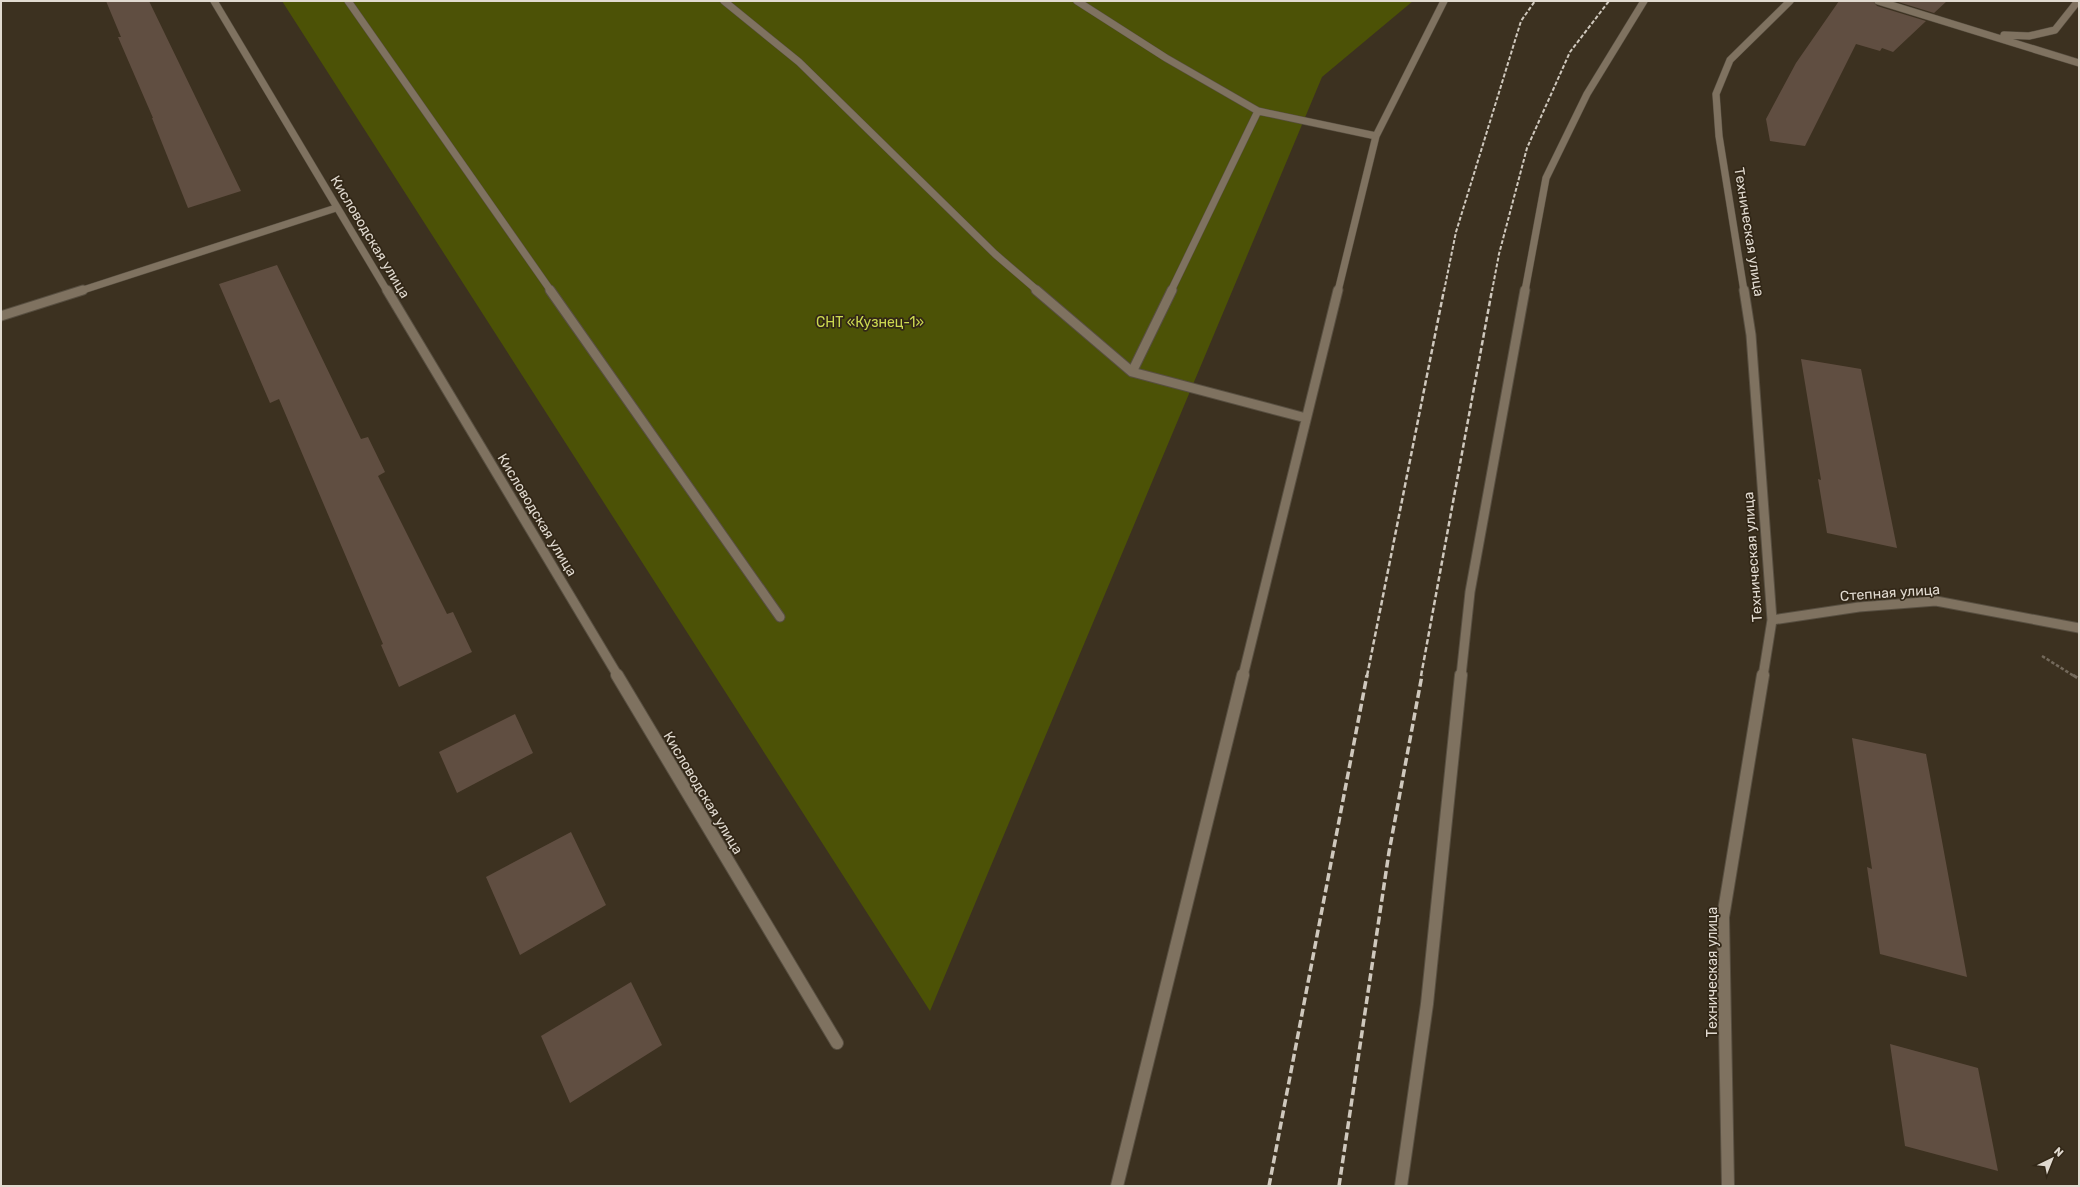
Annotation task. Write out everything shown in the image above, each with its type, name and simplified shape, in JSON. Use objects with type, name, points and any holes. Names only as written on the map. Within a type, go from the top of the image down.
[{"type":"street","name":"Кисловодская улица","points":[[214,1],[336,208],[837,1043]]},
{"type":"street","points":[[348,1],[780,617]]},
{"type":"street","points":[[724,1],[800,62],[995,254],[1132,372],[1306,418]]},
{"type":"street","points":[[1077,1],[1166,58],[1258,111],[1376,136]]},
{"type":"street","points":[[1117,1186],[1376,136],[1444,1]]},
{"type":"street","points":[[1401,1186],[1427,1004],[1470,592],[1546,178],[1587,94],[1644,1]]},
{"type":"street","name":"Техническая улица","points":[[1728,1186],[1723,917],[1772,620],[1751,334],[1719,136],[1716,94],[1730,60],[1790,1]]},
{"type":"street","points":[[1878,1],[1992,35],[2079,64]]},
{"type":"street","points":[[1992,35],[2029,36],[2056,30],[2078,1]]},
{"type":"street","points":[[1132,372],[1258,111]]},
{"type":"street","points":[[1,316],[336,208]]},
{"type":"street","name":"Степная улица","points":[[1772,620],[1859,607],[1936,601],[2079,628]]},
{"type":"green space","name":"СНТ «Кузнец-1»","points":[[282,1],[1413,1],[1322,77],[930,1011]]},
{"type":"building","points":[[106,1],[149,1],[241,191],[188,208],[153,118],[118,37],[121,37]]},
{"type":"building","points":[[1839,1],[1873,1],[1877,6],[1926,21],[1893,52],[1882,48],[1880,51],[1856,44],[1805,146],[1770,141],[1766,119],[1796,63]]},
{"type":"building","points":[[1895,1],[1947,1],[1934,13]]},
{"type":"building","points":[[277,265],[361,439],[368,437],[385,472],[378,476],[447,614],[453,612],[472,652],[399,687],[381,645],[383,644],[279,399],[270,403],[219,284]]},
{"type":"building","points":[[1801,359],[1861,369],[1897,548],[1827,533],[1818,479],[1821,480]]},
{"type":"building","points":[[515,714],[533,753],[457,793],[439,752]]},
{"type":"building","points":[[1852,738],[1926,754],[1967,977],[1880,954],[1867,867],[1872,869]]},
{"type":"building","points":[[571,832],[606,905],[520,955],[486,877]]},
{"type":"building","points":[[631,982],[662,1045],[570,1103],[541,1036]]},
{"type":"building","points":[[1890,1044],[1978,1068],[1998,1171],[1905,1146]]},
{"type":"railway","points":[[1444,291],[1456,232],[1521,21],[1535,1]]},
{"type":"railway","points":[[1492,291],[1499,254],[1527,148],[1570,52],[1609,1]]},
{"type":"railway","points":[[1367,676],[1444,290]]},
{"type":"railway","points":[[1421,676],[1492,290]]},
{"type":"railway","points":[[1269,1186],[1367,675]]},
{"type":"railway","points":[[1339,1186],[1389,852],[1422,675]]}]
